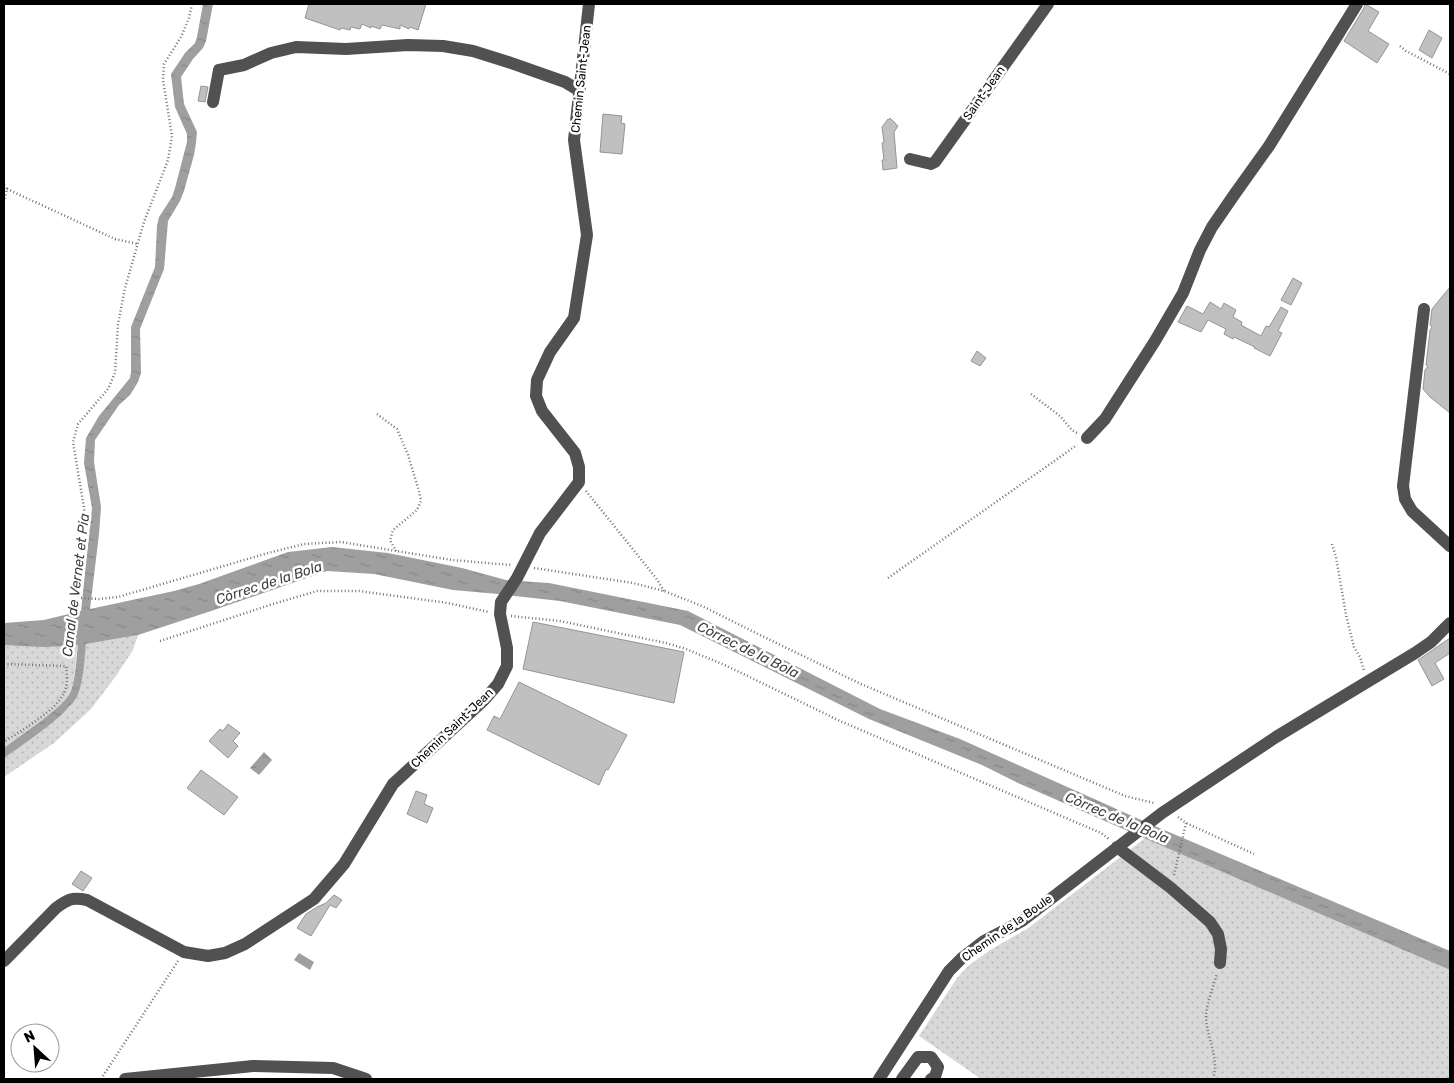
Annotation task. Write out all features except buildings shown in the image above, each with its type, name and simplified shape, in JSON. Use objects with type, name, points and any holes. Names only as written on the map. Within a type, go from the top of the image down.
[{"type":"street","name":"Chemin Saint-Jean","points":[[579,482],[579,468],[575,453],[542,411],[536,396],[538,380],[550,352],[574,318],[587,235],[574,140],[588,4]]},
{"type":"street","name":"Saint-Jean","points":[[910,159],[931,164],[935,162],[1048,4]]},
{"type":"street","points":[[1087,438],[1105,419],[1155,341],[1183,293],[1200,250],[1212,227],[1269,146],[1357,4]]},
{"type":"street","points":[[213,102],[218,70],[244,65],[271,53],[296,47],[346,49],[408,45],[443,46],[473,51],[508,62],[565,82],[580,91]]},
{"type":"street","points":[[1424,309],[1403,486],[1405,498],[1412,511],[1450,546]]},
{"type":"street","points":[[500,608],[540,533],[579,482]]},
{"type":"street","name":"Chemin Saint-Jean","points":[[4,961],[56,908],[66,901],[75,898],[86,900],[184,952],[208,956],[225,953],[245,944],[314,899],[344,864],[393,784],[484,700],[498,684],[507,666],[507,648],[500,608]]},
{"type":"street","name":"Chemin de la Boule","points":[[879,1079],[949,972],[962,958],[984,942],[1022,921],[1165,811],[1276,737],[1415,653],[1450,623]]},
{"type":"street","points":[[1119,845],[1210,922],[1218,934],[1221,949],[1220,963]]},
{"type":"street","points":[[902,1079],[918,1057],[931,1057],[938,1067],[935,1077],[931,1079]]},
{"type":"street","points":[[125,1079],[253,1066],[333,1068],[366,1079]]},
{"type":"path","points":[[192,4],[189,18],[181,37],[164,64],[163,80],[172,136],[168,160],[144,222],[126,288],[118,324],[115,373],[108,389],[78,424],[73,442],[85,514],[77,594],[80,598],[118,597],[304,544],[341,542],[519,572],[633,583],[664,591],[702,606],[860,684],[1125,796],[1162,805],[1165,811],[1186,823],[1254,854]]},
{"type":"path","points":[[1400,46],[1406,52],[1450,74]]},
{"type":"path","points":[[4,185],[7,189],[115,239],[138,244]]},
{"type":"path","points":[[4,201],[7,189]]},
{"type":"path","points":[[888,578],[1087,438],[1072,430],[1060,416],[1031,394]]},
{"type":"path","points":[[377,414],[397,429],[408,455],[421,502],[417,510],[393,530],[390,540],[396,551]]},
{"type":"path","points":[[579,482],[656,578],[664,591]]},
{"type":"path","points":[[1332,544],[1354,647],[1360,656],[1367,683]]},
{"type":"path","points":[[160,641],[317,590],[359,591],[500,608],[686,649],[727,666],[840,721],[1102,832],[1119,845]]},
{"type":"path","points":[[4,664],[66,666],[67,676],[65,692],[58,703],[42,717],[4,742]]},
{"type":"path","points":[[1172,888],[1186,823]]},
{"type":"path","points":[[100,1079],[184,952]]},
{"type":"path","points":[[1213,1079],[1215,1063],[1206,1015],[1220,963]]},
{"type":"shaded area","points":[[138,635],[133,650],[91,709],[54,743],[4,777],[4,758],[70,707],[86,644]]},
{"type":"shaded area","points":[[4,645],[59,647],[78,645],[74,680],[67,697],[51,713],[4,748]]},
{"type":"shaded area","points":[[1145,838],[1450,970],[1450,1079],[981,1079],[919,1036],[957,978],[968,966],[990,950],[1027,929]]},
{"type":"water","name":"Còrrec de la Bola","points":[[203,4],[213,4],[206,41],[203,48],[181,77],[184,104],[197,132],[194,155],[184,191],[168,221],[164,269],[140,329],[141,373],[130,395],[119,405],[95,440],[94,462],[101,507],[90,609],[199,584],[288,552],[332,547],[388,553],[462,568],[506,580],[549,583],[688,611],[880,709],[960,739],[1150,824],[1450,951],[1450,970],[1018,783],[982,765],[869,719],[680,625],[560,601],[453,590],[374,574],[327,571],[138,635],[86,644],[82,682],[74,701],[45,728],[4,758],[4,748],[60,705],[73,686],[78,645],[41,647],[4,645],[4,623],[44,620],[81,611],[92,508],[84,463],[86,438],[99,416],[130,378],[131,327],[155,267],[159,217],[172,197],[187,142],[187,134],[175,107],[171,74],[185,53],[195,43]]},
{"type":"water","points":[[264,752],[272,760],[259,775],[250,768]]},
{"type":"water","points":[[299,953],[314,962],[310,970],[294,960]]},
{"type":"water label","name":"Canal de Vernet et Pia","points":[[76,585]]}]
